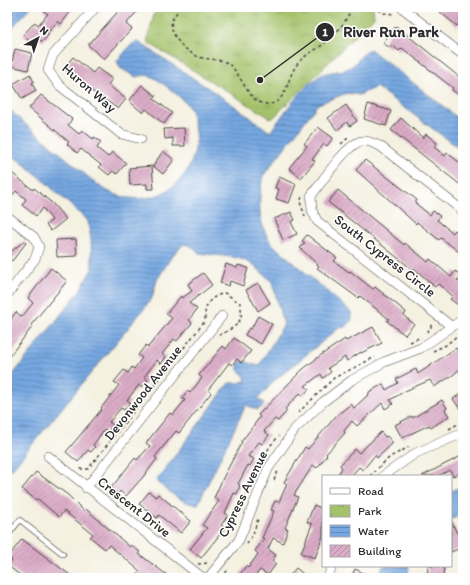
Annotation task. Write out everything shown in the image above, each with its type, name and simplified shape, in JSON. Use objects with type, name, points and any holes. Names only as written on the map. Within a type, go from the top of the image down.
[{"type":"street","name":"Huron Way","points":[[96,7],[53,55],[48,70],[60,85],[121,134],[141,139]]},
{"type":"street","points":[[401,7],[460,58]]},
{"type":"street","name":"South Cypress Circle","points":[[451,326],[318,221],[310,202],[311,196],[350,148],[360,141],[366,140],[380,146],[463,211]]},
{"type":"street","points":[[7,216],[34,237],[39,247],[35,259],[7,296]]},
{"type":"street","name":"Devonwood Avenue","points":[[86,488],[222,316]]},
{"type":"street","name":"Cypress Avenue","points":[[208,578],[239,540],[268,469],[295,429],[323,402],[352,380],[384,362],[421,348],[463,319]]},
{"type":"street","points":[[384,475],[416,453],[463,433]]},
{"type":"street","name":"Crescent Drive","points":[[48,456],[86,488],[203,578]]},
{"type":"street","points":[[328,578],[332,567]]},
{"type":"lane","points":[[7,536],[20,520],[63,554]]},
{"type":"path","points":[[180,7],[172,20],[172,28],[176,39],[186,49],[198,56],[226,62],[241,78],[252,96],[259,103],[268,105],[276,102],[284,95],[295,66],[334,34],[352,7]]},
{"type":"path","points":[[373,7],[384,13],[395,13],[400,18]]},
{"type":"path","points":[[460,58],[463,66]]},
{"type":"path","points":[[337,148],[344,140],[353,136]]},
{"type":"path","points":[[304,191],[300,202],[303,213],[307,219]]},
{"type":"path","points":[[76,467],[81,470],[88,469],[205,322],[205,306],[214,296],[225,294],[240,303],[242,314],[239,323],[215,337]]},
{"type":"path","points":[[406,344],[424,335],[431,328],[431,321]]},
{"type":"path","points":[[428,353],[446,345],[463,331]]},
{"type":"path","points":[[296,416],[334,378],[368,359],[381,354]]},
{"type":"path","points":[[243,506],[248,486],[270,446],[280,434]]},
{"type":"path","points":[[272,483],[280,465]]},
{"type":"path","points":[[105,478],[105,490]]},
{"type":"path","points":[[245,547],[253,534],[258,518]]},
{"type":"path","points":[[198,564],[207,564],[210,560]]},
{"type":"path","points":[[222,578],[231,565]]},
{"type":"green space","points":[[156,7],[373,7],[374,17],[272,119],[147,42]]},
{"type":"water","points":[[7,7],[31,7],[7,33]]},
{"type":"water","points":[[137,41],[232,104],[270,132],[294,100],[308,85],[323,74],[347,69],[370,49],[463,122],[463,151],[376,87],[359,95],[347,93],[318,104],[263,176],[260,194],[260,211],[261,220],[267,236],[272,244],[351,312],[352,320],[345,327],[339,328],[274,381],[258,399],[264,403],[262,407],[257,410],[246,405],[198,504],[192,504],[181,500],[156,481],[229,383],[239,383],[246,380],[244,375],[238,370],[238,364],[243,361],[259,366],[284,324],[272,282],[254,265],[239,258],[198,253],[191,246],[184,244],[172,256],[157,280],[152,298],[143,310],[11,470],[7,462],[7,382],[79,292],[92,269],[91,240],[88,221],[35,173],[7,151],[7,105],[28,127],[94,182],[113,194],[136,199],[152,197],[165,191],[177,183],[187,171],[193,158],[195,142],[192,115],[190,109],[182,99],[155,78],[145,75],[136,77],[120,68],[117,61],[131,45]]},
{"type":"water","points":[[463,486],[463,516],[452,519],[452,491]]},
{"type":"water","points":[[383,567],[409,567],[408,578],[378,578]]},
{"type":"building","points":[[48,7],[74,7],[61,24],[58,21],[47,33],[49,35],[42,42],[37,37],[31,43],[23,35],[35,22],[38,25],[48,14],[44,11]]},
{"type":"building","points":[[122,7],[141,7],[126,24],[132,29],[104,59],[88,45]]},
{"type":"building","points":[[434,7],[462,7],[459,10],[463,13],[463,18],[457,26]]},
{"type":"building","points":[[396,26],[463,80],[463,98],[452,90],[453,88],[402,48],[399,51],[392,45],[390,48],[383,43]]},
{"type":"building","points":[[15,49],[32,53],[28,70],[11,66]]},
{"type":"building","points":[[73,57],[93,73],[97,68],[112,79],[108,85],[126,99],[118,109],[99,95],[98,96],[64,68]]},
{"type":"building","points":[[30,74],[36,91],[22,99],[13,84]]},
{"type":"building","points":[[142,85],[156,96],[154,99],[172,113],[164,124],[146,109],[143,113],[129,101]]},
{"type":"building","points":[[41,95],[72,119],[68,125],[79,134],[82,130],[93,139],[94,137],[101,142],[97,148],[108,157],[112,152],[126,163],[117,174],[113,171],[109,175],[99,167],[101,165],[81,149],[77,153],[67,144],[69,142],[29,108]]},
{"type":"building","points":[[368,104],[391,111],[386,126],[364,119]]},
{"type":"building","points":[[346,105],[357,121],[350,126],[347,122],[337,130],[328,118]]},
{"type":"building","points":[[401,118],[423,138],[426,134],[437,143],[434,147],[445,156],[447,153],[463,165],[463,187],[391,130]]},
{"type":"building","points":[[318,127],[333,138],[327,146],[324,144],[312,159],[315,161],[301,178],[289,168],[307,146],[304,144]]},
{"type":"building","points":[[184,128],[185,146],[173,146],[173,138],[165,139],[164,129]]},
{"type":"building","points":[[163,151],[174,160],[163,174],[153,166]]},
{"type":"building","points":[[365,160],[417,200],[415,203],[430,215],[433,211],[440,216],[437,220],[453,233],[455,230],[463,236],[463,255],[441,238],[439,240],[417,222],[416,224],[356,170]]},
{"type":"building","points":[[152,166],[154,189],[147,189],[147,184],[130,185],[129,168]]},
{"type":"building","points":[[7,169],[52,203],[66,219],[51,231],[46,225],[52,220],[43,208],[36,216],[22,205],[26,199],[16,191],[11,197],[7,194]]},
{"type":"building","points":[[279,177],[296,184],[289,203],[276,199],[279,189],[275,188]]},
{"type":"building","points":[[338,190],[404,245],[405,243],[428,262],[430,259],[451,277],[455,271],[461,275],[457,280],[463,284],[463,298],[458,305],[450,299],[453,296],[438,284],[435,287],[414,268],[413,270],[328,202]]},
{"type":"building","points":[[291,212],[295,220],[291,222],[297,234],[283,240],[274,219]]},
{"type":"building","points":[[307,235],[337,258],[334,261],[349,272],[350,271],[373,289],[375,287],[406,312],[404,316],[414,324],[405,335],[387,321],[389,319],[360,296],[358,298],[317,268],[319,266],[300,248],[305,243],[302,241]]},
{"type":"building","points":[[76,239],[77,256],[57,257],[56,240]]},
{"type":"building","points":[[24,241],[26,243],[12,261],[7,257],[7,255]]},
{"type":"building","points":[[226,264],[237,268],[238,265],[248,268],[243,286],[230,281],[229,286],[220,283]]},
{"type":"building","points":[[51,268],[67,281],[31,325],[33,326],[7,359],[7,324],[16,312],[22,317],[33,303],[28,298]]},
{"type":"building","points":[[203,273],[212,285],[189,303],[197,309],[189,320],[192,323],[177,341],[174,339],[162,354],[166,357],[161,364],[157,360],[144,377],[148,380],[142,387],[139,385],[127,400],[130,402],[124,410],[121,408],[109,422],[113,425],[108,432],[105,429],[93,445],[95,447],[91,452],[88,450],[78,462],[66,452],[102,409],[101,408],[119,385],[114,382],[124,370],[128,373],[132,367],[134,369],[142,358],[138,355],[146,345],[148,347],[172,318],[166,314],[181,296],[182,298],[192,291],[188,284]]},
{"type":"building","points":[[258,283],[270,303],[258,311],[246,290]]},
{"type":"building","points":[[258,316],[272,324],[261,344],[245,335],[249,328],[251,329]]},
{"type":"building","points":[[373,327],[382,343],[361,352],[347,361],[345,357],[328,368],[331,372],[323,378],[321,374],[305,386],[309,389],[303,396],[300,393],[285,409],[287,411],[278,421],[275,419],[264,431],[269,435],[262,444],[259,442],[248,456],[254,459],[250,466],[248,465],[238,484],[240,485],[237,494],[234,493],[225,513],[228,515],[221,525],[225,528],[201,558],[190,549],[207,528],[202,525],[219,501],[214,498],[223,478],[241,442],[260,417],[258,415],[302,370],[321,355],[345,339],[346,341]]},
{"type":"building","points":[[234,338],[251,351],[241,363],[237,359],[232,365],[229,363],[208,390],[211,393],[179,433],[176,431],[155,457],[157,459],[143,477],[126,496],[120,491],[118,494],[111,488],[135,458],[137,460],[150,446],[146,443],[170,413],[173,415],[185,400],[182,398],[188,390],[190,393],[202,378],[199,375],[223,346],[226,349]]},
{"type":"building","points":[[456,348],[458,351],[463,348],[463,366],[453,375],[434,387],[430,380],[405,391],[390,400],[393,404],[385,409],[382,403],[357,426],[352,421],[344,431],[345,433],[326,454],[327,455],[317,468],[313,465],[294,495],[298,497],[285,528],[288,529],[283,543],[273,538],[268,549],[276,555],[272,561],[276,564],[268,575],[260,570],[254,578],[237,578],[246,566],[248,568],[258,554],[255,551],[264,539],[262,538],[274,511],[271,510],[275,501],[279,502],[287,484],[284,482],[305,447],[308,449],[336,416],[351,404],[354,408],[369,394],[369,392],[383,384],[386,390],[398,383],[396,379],[416,369],[418,374]]},
{"type":"building","points":[[463,392],[463,413],[453,399]]},
{"type":"building","points":[[442,400],[447,408],[445,410],[449,416],[431,428],[429,425],[402,438],[395,425],[412,416],[413,418]]},
{"type":"building","points":[[381,432],[393,443],[377,458],[375,455],[363,470],[359,467],[352,475],[338,475],[342,468],[340,465],[355,449],[359,453]]},
{"type":"building","points":[[463,455],[463,472],[453,476],[450,470],[440,475],[424,475]]},
{"type":"building","points":[[36,472],[68,495],[84,511],[86,509],[130,547],[131,545],[140,552],[139,554],[171,578],[134,578],[140,571],[109,545],[105,549],[90,537],[93,534],[64,511],[59,517],[38,499],[36,500],[22,489]]},
{"type":"building","points":[[149,492],[156,497],[158,494],[191,521],[181,533],[159,515],[157,518],[139,504]]},
{"type":"building","points":[[314,505],[322,509],[322,539],[315,558],[301,553],[312,524],[307,522]]},
{"type":"building","points":[[452,523],[457,533],[463,530],[463,547],[452,552]]},
{"type":"building","points":[[22,539],[74,578],[24,578],[8,566],[12,560],[8,557]]},
{"type":"building","points":[[428,567],[444,567],[443,578],[427,578]]},
{"type":"building","points":[[296,568],[308,578],[288,578]]},
{"type":"building","points":[[355,569],[374,578],[351,578]]},
{"type":"place","name":"River Run Park","points":[[260,80]]}]
